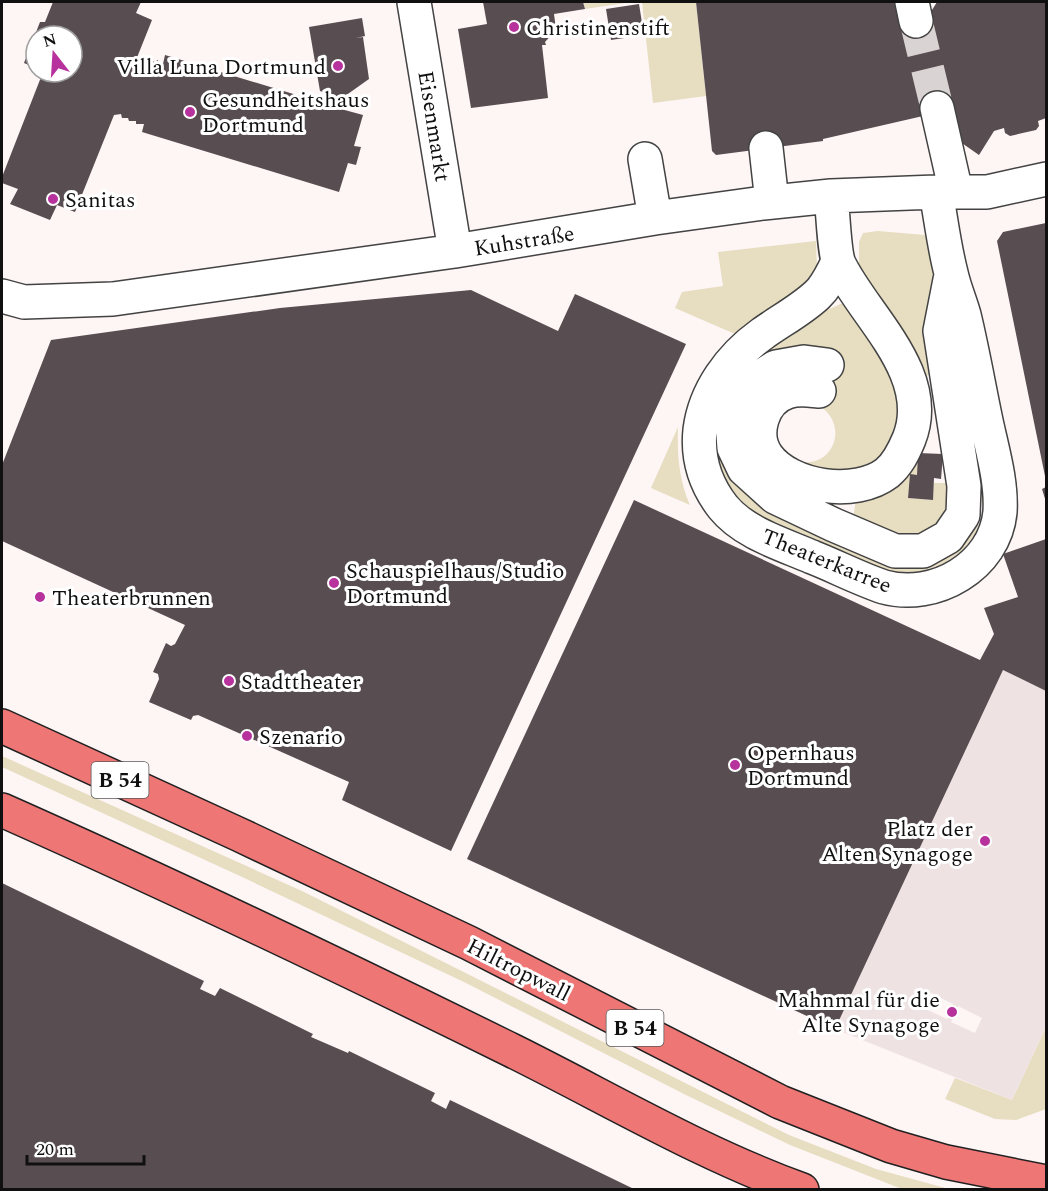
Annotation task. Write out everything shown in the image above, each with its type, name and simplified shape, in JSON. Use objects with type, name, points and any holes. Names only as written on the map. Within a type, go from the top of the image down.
[{"type":"main road","name":"Hiltropwall","points":[[2,726],[469,943],[791,1106],[891,1146],[946,1162],[1047,1182]]},
{"type":"main road","points":[[2,810],[143,873],[514,1051],[708,1152],[802,1190]]},
{"type":"street","name":"Eisenmarkt","points":[[414,2],[455,251]]},
{"type":"street","name":"Theaterkarree","points":[[838,262],[819,294],[759,336],[723,372],[704,409],[700,432],[700,457],[703,473],[713,494],[725,509],[756,532],[884,586],[916,590],[933,587],[969,569],[983,555],[1000,513],[999,486],[987,426],[964,316],[951,275],[946,192],[937,108]]},
{"type":"street","points":[[766,148],[772,202]]},
{"type":"street","points":[[645,159],[655,218]]},
{"type":"street","name":"Kuhstraße","points":[[2,296],[24,302],[113,299],[455,251],[655,218],[772,202],[831,196],[987,192],[1047,179]]},
{"type":"street","name":"Theaterkarree","points":[[831,196],[838,262],[889,339],[909,380],[915,405],[912,432],[900,458],[888,472],[860,486],[842,488],[826,486],[786,474],[768,457],[762,447],[760,432],[763,416],[767,407],[785,393],[823,378],[804,362],[776,367],[751,383],[739,398],[732,422],[734,448],[744,469],[775,497],[895,551],[923,551],[948,537],[963,515],[964,486],[940,331],[951,275]]},
{"type":"shaded area","points":[[583,2],[632,2],[585,9]]},
{"type":"shaded area","points":[[642,2],[696,2],[706,96],[653,103]]},
{"type":"shaded area","points":[[878,231],[925,235],[937,269],[935,373],[922,377],[859,280],[859,242],[863,233]]},
{"type":"shaded area","points":[[816,241],[817,272],[788,300],[735,334],[675,308],[682,292],[723,286],[718,252]]},
{"type":"shaded area","points":[[845,302],[853,310],[902,393],[890,455],[841,478],[799,462],[812,462],[822,458],[830,451],[834,442],[833,421],[827,412],[816,404],[818,351],[732,475],[945,553],[955,367],[984,476],[980,518],[975,534],[963,550],[943,564],[910,575],[883,571],[775,525],[747,507],[734,493],[717,462],[715,415],[766,345],[803,321]]},
{"type":"shaded area","points":[[678,427],[680,467],[683,486],[690,505],[651,488]]},
{"type":"shaded area","points":[[918,453],[917,475],[910,475],[908,498],[932,500],[934,483],[952,483],[952,507],[933,535],[910,540],[852,526],[856,499]]},
{"type":"shaded area","name":"Platz der Alten Synagoge","points":[[1003,670],[1046,691],[1046,1027],[1012,1100],[835,1029]],"holes":[[[929,992],[953,1004],[947,1019],[921,1007]],[[958,1006],[982,1018],[975,1033],[951,1022]]]},
{"type":"shaded area","points":[[2,756],[302,891],[789,1135],[876,1169],[949,1189],[902,1189],[790,1145],[466,983],[2,767]]},
{"type":"shaded area","points":[[1046,1027],[1046,1109],[1016,1120],[995,1119],[945,1099],[955,1078],[1012,1100]]},
{"type":"building","name":"Gesundheitshaus Dortmund","points":[[53,2],[141,2],[136,13],[152,20],[136,60],[149,63],[151,60],[156,63],[157,60],[163,64],[165,55],[323,103],[326,93],[320,91],[309,27],[362,18],[365,36],[356,38],[363,37],[369,79],[345,96],[341,109],[363,115],[354,146],[361,147],[356,165],[348,163],[339,192],[142,132],[144,124],[136,124],[136,121],[122,118],[121,114],[114,115],[75,212],[57,205],[50,220],[10,204],[18,189],[2,183],[2,177],[38,84],[84,84],[84,24],[39,24],[45,22]]},
{"type":"building","points":[[483,2],[583,2],[585,9],[554,14],[556,30],[545,42],[546,45],[542,45],[548,98],[471,108],[458,29],[487,24]]},
{"type":"building","points":[[696,2],[899,2],[927,18],[937,2],[1046,2],[1046,118],[1038,121],[1039,126],[1036,130],[1010,136],[1005,133],[1004,128],[994,131],[979,155],[923,116],[823,139],[823,141],[716,155],[712,151]]},
{"type":"building","points":[[639,4],[644,35],[611,40],[606,9]]},
{"type":"building","points":[[1046,223],[1046,481],[997,241],[1003,232]]},
{"type":"building","name":"Schauspielhaus/Studio Dortmund","points":[[471,290],[558,331],[575,294],[686,344],[451,851],[342,800],[349,782],[198,715],[193,716],[191,720],[149,702],[159,679],[158,674],[153,672],[166,643],[171,646],[175,644],[185,625],[2,541],[2,465],[51,340],[280,308]]},
{"type":"building","points":[[918,453],[943,454],[941,479],[934,478],[933,500],[908,498],[910,474],[917,475]]},
{"type":"building","points":[[1046,487],[1046,502],[1042,489]]},
{"type":"building","name":"Opernhaus Dortmund","points":[[634,500],[980,660],[994,634],[984,608],[1018,597],[1003,554],[1046,539],[1046,691],[1003,670],[835,1029],[467,859]]},
{"type":"building","points":[[2,883],[204,981],[200,989],[215,996],[220,988],[313,1034],[311,1037],[348,1053],[349,1051],[435,1093],[431,1101],[446,1109],[450,1100],[636,1190],[2,1190]]},
{"type":"tunnel","points":[[916,21],[937,108]]},
{"type":"place","name":"Christinenstift","points":[[514,27]]},
{"type":"place","name":"Villa Luna Dortmund","points":[[338,66]]},
{"type":"place","name":"Gesundheitshaus Dortmund","points":[[190,112]]},
{"type":"place","name":"Sanitas","points":[[53,199]]},
{"type":"place","name":"Schauspielhaus/Studio Dortmund","points":[[334,583]]},
{"type":"place","name":"Theaterbrunnen","points":[[40,597]]},
{"type":"place","name":"Stadttheater","points":[[229,681]]},
{"type":"place","name":"Szenario","points":[[247,736]]},
{"type":"place","name":"Opernhaus Dortmund","points":[[735,765]]},
{"type":"place","name":"Platz der Alten Synagoge","points":[[985,841]]},
{"type":"place","name":"Mahnmal für die Alte Synagoge","points":[[952,1012]]}]
